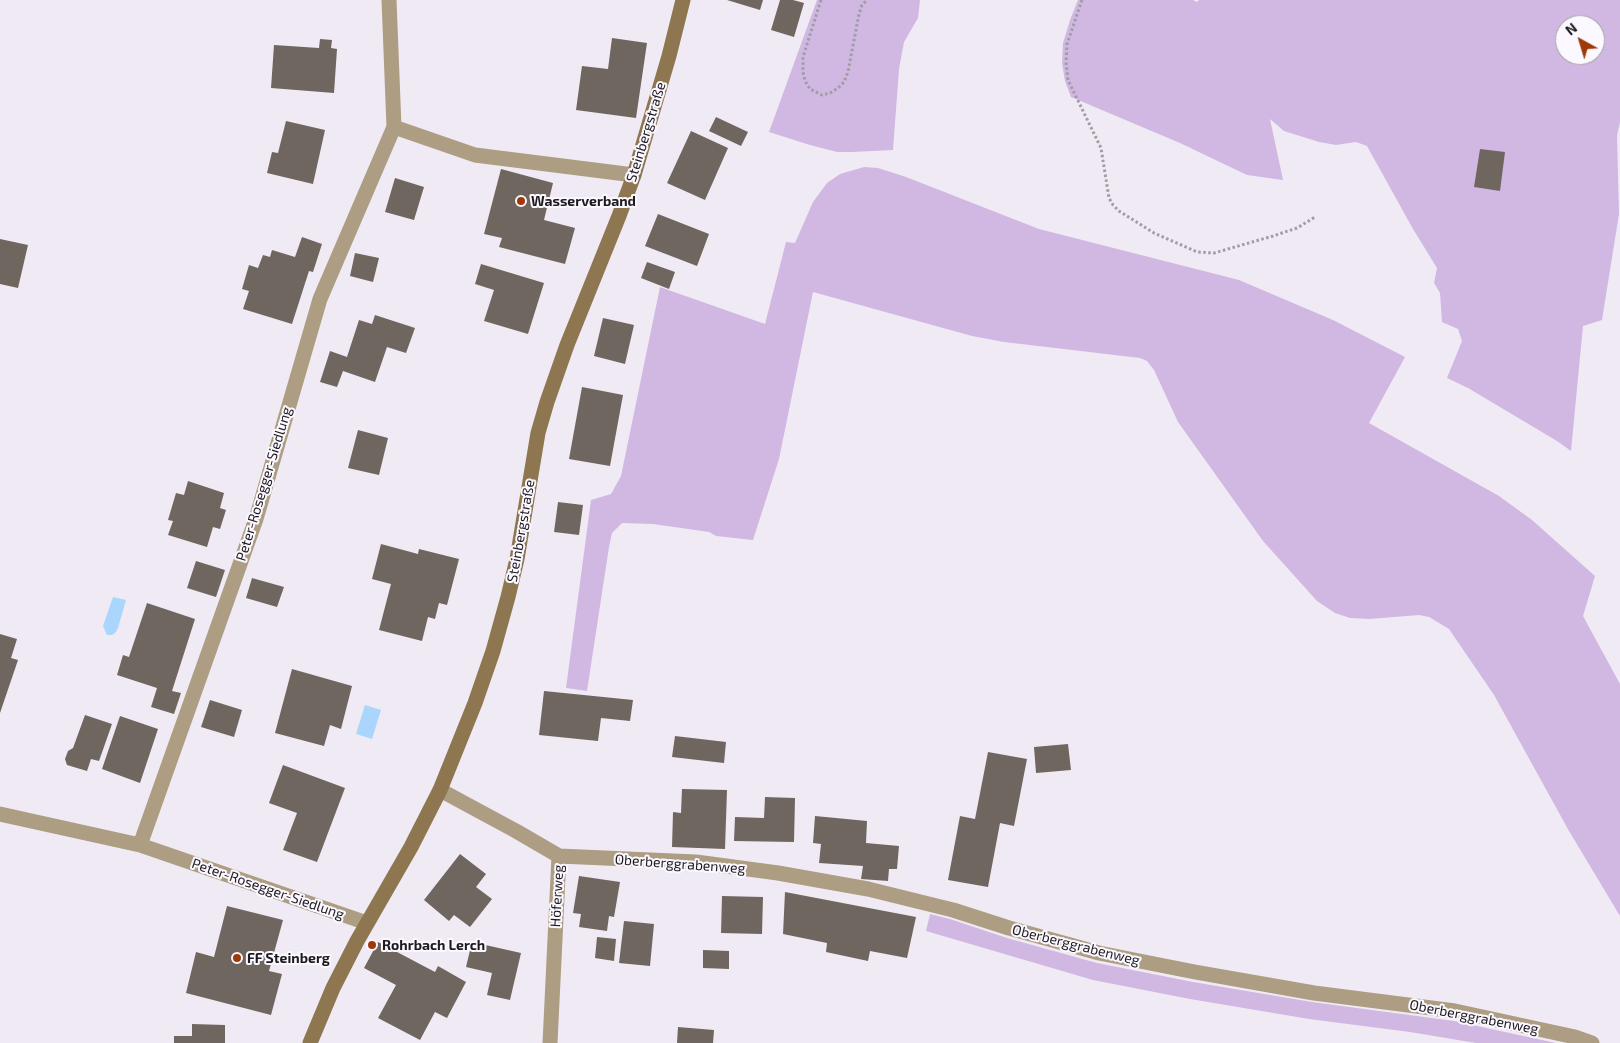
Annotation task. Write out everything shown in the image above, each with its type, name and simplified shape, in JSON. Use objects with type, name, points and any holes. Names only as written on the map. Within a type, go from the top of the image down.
[{"type":"main road","name":"Steinbergstraße","points":[[310,1043],[333,988],[411,847],[440,790],[478,695],[493,651],[517,559],[538,433],[546,402],[567,345],[620,216],[634,175],[683,0]]},
{"type":"street","name":"Peter-Rosegger-Siedlung","points":[[140,844],[256,519],[320,299],[394,127],[389,0]]},
{"type":"street","points":[[394,127],[476,155],[634,175]]},
{"type":"street","name":"Höferweg","points":[[440,790],[560,856],[550,1043]]},
{"type":"street","name":"Peter-Rosegger-Siedlung","points":[[0,814],[140,844],[367,924]]},
{"type":"street","name":"Oberberggrabenweg","points":[[560,856],[696,862],[778,873],[868,889],[953,910],[1099,953],[1194,972],[1314,992],[1455,1011],[1575,1037],[1592,1043]]},
{"type":"path","points":[[821,0],[803,56],[803,72],[805,81],[810,89],[822,95],[830,93],[844,82],[848,72],[859,14],[862,5],[867,0]]},
{"type":"path","points":[[1082,0],[1067,44],[1068,80],[1100,148],[1109,198],[1113,205],[1154,233],[1197,252],[1214,253],[1273,236],[1297,228],[1315,217]]},
{"type":"shaded area","points":[[817,0],[920,0],[918,18],[904,42],[899,69],[893,150],[837,152],[769,132]]},
{"type":"shaded area","points":[[1078,0],[1193,0],[1197,2],[1199,0],[1620,0],[1620,122],[1617,136],[1619,214],[1602,320],[1583,326],[1571,451],[1468,388],[1447,378],[1462,341],[1458,329],[1442,322],[1440,293],[1434,283],[1437,268],[1367,146],[1356,142],[1336,145],[1319,142],[1284,131],[1270,119],[1283,180],[1247,175],[1180,143],[1071,97],[1065,81],[1062,63],[1063,43]]},
{"type":"shaded area","points":[[864,167],[878,168],[906,177],[1039,229],[1239,280],[1333,320],[1405,357],[1369,423],[1499,496],[1532,520],[1595,576],[1583,616],[1620,684],[1620,916],[1569,831],[1494,695],[1449,629],[1429,617],[1419,615],[1369,619],[1350,618],[1335,613],[1317,601],[1263,541],[1178,422],[1154,370],[1147,361],[1140,358],[1004,342],[972,336],[813,292],[779,459],[753,540],[716,536],[709,532],[653,524],[622,523],[612,533],[609,547],[587,691],[566,688],[591,500],[611,494],[621,476],[660,287],[765,324],[786,242],[795,243],[813,202],[827,183],[840,174]]},
{"type":"shaded area","points":[[930,914],[1097,963],[1193,982],[1312,1002],[1454,1021],[1556,1043],[1476,1043],[1309,1019],[1093,980],[926,931]]},
{"type":"water","points":[[113,597],[126,600],[116,632],[112,635],[107,635],[103,626]]},
{"type":"water","points":[[365,705],[381,710],[372,739],[356,734]]},
{"type":"building","points":[[727,0],[763,0],[760,10]]},
{"type":"building","points":[[780,0],[793,0],[804,3],[794,37],[771,30]]},
{"type":"building","points":[[612,38],[647,43],[636,118],[576,110],[582,66],[608,69]]},
{"type":"building","points":[[320,39],[332,40],[331,48],[337,49],[334,93],[271,88],[274,45],[319,48]]},
{"type":"building","points":[[716,117],[748,132],[741,146],[709,131]]},
{"type":"building","points":[[286,121],[325,130],[313,184],[267,173],[272,152],[278,153]]},
{"type":"building","points":[[691,131],[728,148],[705,200],[667,183]]},
{"type":"building","points":[[1480,149],[1505,152],[1500,191],[1474,187]]},
{"type":"building","name":"Wasserverband","points":[[501,169],[553,183],[544,220],[575,228],[565,264],[499,247],[502,238],[484,234]]},
{"type":"building","points":[[395,178],[424,187],[414,220],[385,212]]},
{"type":"building","points":[[658,214],[709,234],[697,266],[645,246]]},
{"type":"building","points":[[302,237],[322,244],[313,272],[309,271],[292,324],[243,309],[249,291],[242,289],[249,265],[258,268],[263,255],[270,257],[272,250],[295,257]]},
{"type":"building","points":[[0,239],[28,245],[18,288],[0,284]]},
{"type":"building","points":[[355,253],[379,258],[373,282],[350,276]]},
{"type":"building","points":[[647,262],[675,272],[669,289],[641,278]]},
{"type":"building","points":[[481,264],[544,283],[528,334],[484,321],[494,290],[475,284]]},
{"type":"building","points":[[375,315],[415,328],[406,353],[387,347],[375,382],[343,371],[337,387],[320,382],[330,351],[347,357],[359,320],[372,324]]},
{"type":"building","points":[[603,318],[634,325],[625,364],[594,356]]},
{"type":"building","points":[[582,387],[623,395],[610,466],[569,459]]},
{"type":"building","points":[[358,430],[388,438],[379,475],[348,468]]},
{"type":"building","points":[[188,481],[224,493],[220,508],[226,510],[220,529],[213,527],[207,547],[168,535],[173,521],[168,520],[176,493],[184,495]]},
{"type":"building","points":[[558,502],[583,505],[579,535],[554,532]]},
{"type":"building","points":[[381,544],[418,554],[419,549],[459,559],[447,605],[439,603],[435,619],[428,617],[422,641],[379,630],[391,584],[372,579]]},
{"type":"building","points":[[196,561],[225,570],[216,597],[187,588]]},
{"type":"building","points":[[252,578],[284,587],[277,607],[246,598]]},
{"type":"building","points":[[147,603],[195,619],[172,691],[181,693],[174,714],[151,707],[157,688],[117,675],[123,655],[129,657]]},
{"type":"building","points":[[0,634],[17,639],[11,658],[18,660],[0,713]]},
{"type":"building","points":[[292,669],[352,686],[341,729],[330,725],[324,746],[275,733]]},
{"type":"building","points":[[544,691],[633,700],[630,721],[601,718],[598,741],[539,735]]},
{"type":"building","points":[[210,700],[242,710],[234,737],[201,727]]},
{"type":"building","points":[[85,715],[112,724],[99,761],[91,759],[87,771],[67,765],[65,759],[68,751],[73,748]]},
{"type":"building","points":[[120,716],[158,729],[140,783],[102,769]]},
{"type":"building","points":[[675,736],[726,742],[724,763],[672,757]]},
{"type":"building","points":[[1068,744],[1071,770],[1036,773],[1034,747]]},
{"type":"building","points":[[988,752],[1027,759],[1014,826],[1000,823],[988,887],[948,880],[960,816],[975,819]]},
{"type":"building","points":[[283,765],[345,788],[317,862],[283,850],[297,813],[269,803]]},
{"type":"building","points":[[682,789],[727,790],[725,849],[672,847],[673,812],[681,813]]},
{"type":"building","points":[[765,797],[795,798],[794,842],[734,841],[735,817],[764,818]]},
{"type":"building","points":[[815,816],[867,821],[866,843],[899,846],[897,869],[889,869],[888,881],[861,879],[863,866],[819,863],[821,844],[813,843]]},
{"type":"building","points":[[460,854],[486,874],[476,887],[492,899],[470,927],[454,915],[449,921],[424,900]]},
{"type":"building","points":[[579,876],[620,882],[614,917],[609,916],[607,931],[579,927],[581,914],[573,913]]},
{"type":"building","points":[[785,892],[916,917],[907,958],[870,951],[868,961],[826,952],[827,943],[783,934]]},
{"type":"building","points":[[722,896],[763,897],[762,934],[721,933]]},
{"type":"building","points":[[227,906],[283,920],[269,971],[282,974],[271,1015],[186,993],[196,952],[214,957]]},
{"type":"building","points":[[624,921],[654,924],[650,966],[619,963]]},
{"type":"building","points":[[597,937],[616,939],[614,961],[595,958]]},
{"type":"building","points":[[378,942],[435,972],[438,966],[466,982],[447,1018],[435,1012],[420,1040],[378,1018],[396,985],[364,968]]},
{"type":"building","points":[[472,942],[521,953],[510,1000],[487,995],[492,973],[466,967]]},
{"type":"building","points":[[703,950],[729,951],[729,969],[703,968]]},
{"type":"building","points":[[192,1024],[225,1025],[225,1043],[174,1043],[174,1036],[192,1036]]},
{"type":"building","points":[[678,1027],[714,1030],[713,1043],[677,1043]]},
{"type":"place","name":"Wasserverband","points":[[521,201]]},
{"type":"place","name":"Rohrbach Lerch","points":[[372,945]]},
{"type":"place","name":"FF Steinberg","points":[[237,958]]}]
